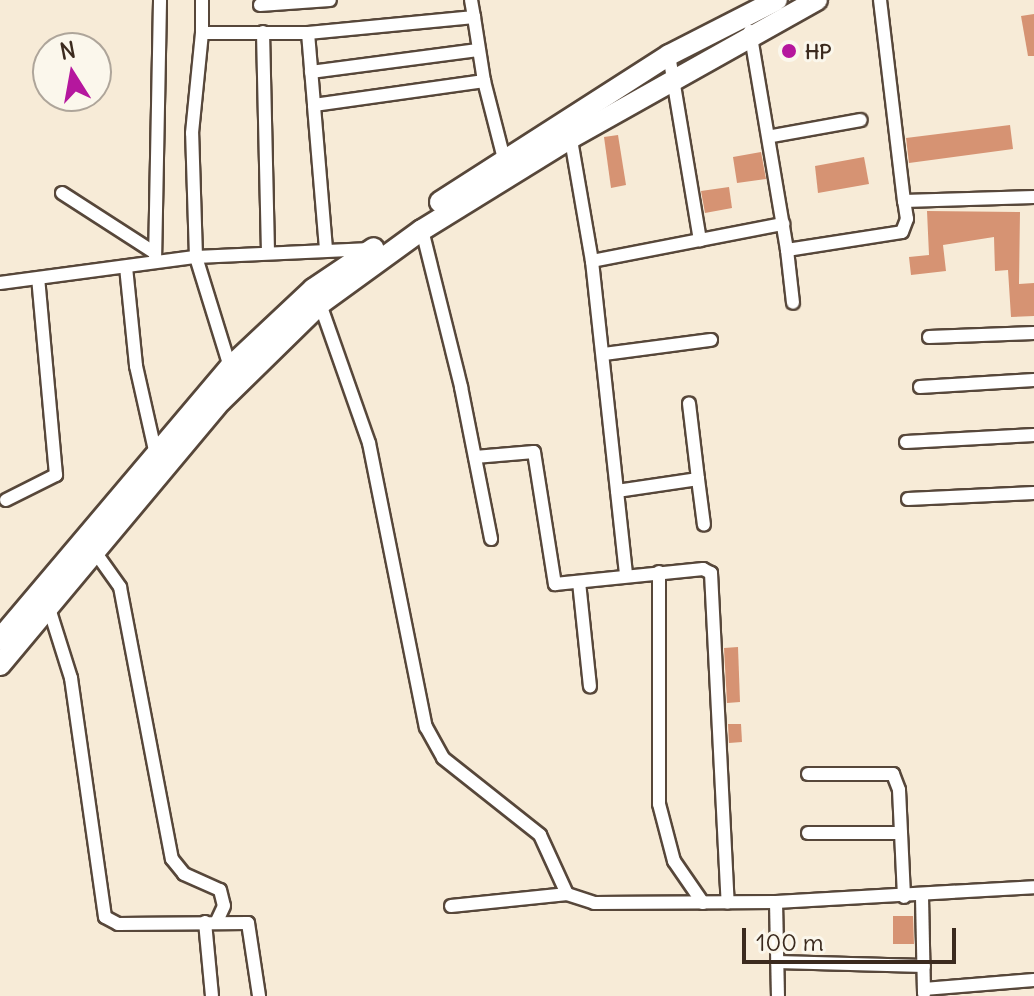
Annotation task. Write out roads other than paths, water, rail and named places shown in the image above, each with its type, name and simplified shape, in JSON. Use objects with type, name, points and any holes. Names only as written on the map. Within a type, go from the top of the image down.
[{"type":"main road","points":[[0,665],[93,549],[221,401],[320,304],[379,252],[569,130],[673,76],[777,0]]},
{"type":"main road","points":[[569,130],[669,55],[817,0]]},
{"type":"main road","points":[[0,639],[155,450],[230,367],[313,289],[422,230],[505,170]]},
{"type":"street","points":[[154,257],[160,0]]},
{"type":"street","points":[[202,0],[202,33],[192,133],[196,257],[230,367]]},
{"type":"street","points":[[260,5],[330,0]]},
{"type":"street","points":[[471,0],[484,81],[505,170]]},
{"type":"street","points":[[787,250],[902,232],[907,219],[880,0]]},
{"type":"street","points":[[202,33],[308,33],[474,17]]},
{"type":"street","points":[[748,24],[772,136],[793,303]]},
{"type":"street","points":[[263,32],[268,253]]},
{"type":"street","points":[[308,33],[326,249]]},
{"type":"street","points":[[311,72],[478,50]]},
{"type":"street","points":[[669,55],[700,240]]},
{"type":"street","points":[[314,105],[484,81]]},
{"type":"street","points":[[772,136],[861,120]]},
{"type":"street","points":[[569,130],[592,261],[604,354],[626,574]]},
{"type":"street","points":[[62,193],[154,257]]},
{"type":"street","points":[[904,201],[1034,197]]},
{"type":"street","points":[[592,261],[783,224]]},
{"type":"street","points":[[422,230],[491,539]]},
{"type":"street","points":[[0,283],[126,267],[154,257],[326,249],[379,252]]},
{"type":"street","points":[[126,267],[136,366],[155,450]]},
{"type":"street","points":[[6,500],[56,475],[38,279]]},
{"type":"street","points":[[320,304],[369,443],[426,727],[443,758],[540,835],[567,894]]},
{"type":"street","points":[[929,337],[1034,333]]},
{"type":"street","points":[[604,354],[711,340]]},
{"type":"street","points":[[920,387],[1034,380]]},
{"type":"street","points":[[689,404],[704,525]]},
{"type":"street","points":[[906,442],[1034,435]]},
{"type":"street","points":[[475,457],[534,452],[548,521],[551,581],[579,582],[626,574],[703,569],[712,578],[728,903]]},
{"type":"street","points":[[617,491],[698,479]]},
{"type":"street","points":[[908,499],[1034,493]]},
{"type":"street","points":[[93,549],[120,587],[172,859],[184,874],[220,890],[224,906],[211,921],[212,996]]},
{"type":"street","points":[[659,572],[659,804],[674,861],[703,903]]},
{"type":"street","points":[[579,582],[590,686]]},
{"type":"street","points":[[48,605],[71,678],[105,917],[118,924],[242,921],[251,927],[259,996]]},
{"type":"street","points":[[808,774],[893,774],[899,790],[904,897]]},
{"type":"street","points":[[808,833],[901,833]]},
{"type":"street","points":[[451,906],[567,894],[594,903],[728,903],[922,897],[1034,887]]},
{"type":"street","points":[[922,897],[924,992],[1034,980]]},
{"type":"street","points":[[776,902],[778,996]]},
{"type":"street","points":[[777,962],[924,966]]},
{"type":"place","name":"HP","points":[[789,51]]}]
